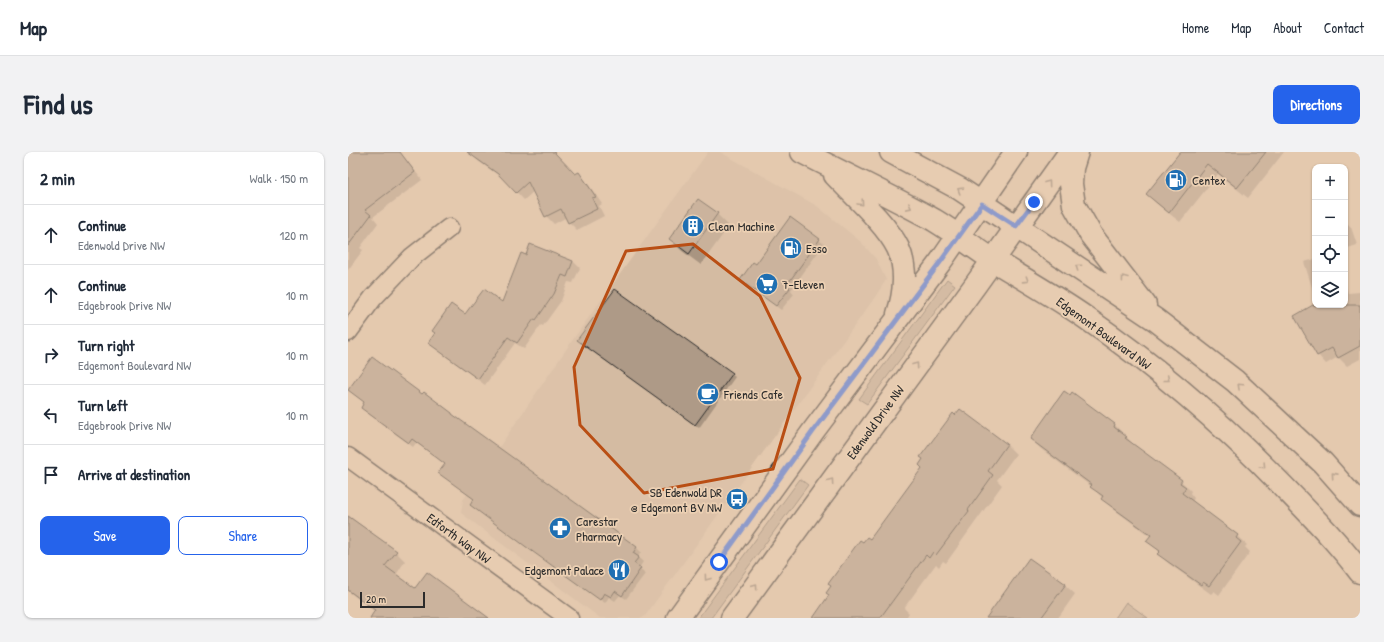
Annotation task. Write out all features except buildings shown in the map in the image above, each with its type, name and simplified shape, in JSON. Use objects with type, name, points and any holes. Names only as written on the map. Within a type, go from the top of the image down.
[{"type":"main road","name":"Edgemont Boulevard NW","points":[[802,152],[914,209],[1085,317],[1168,380],[1210,415],[1249,451],[1297,500],[1346,554],[1360,572]]},
{"type":"main road","points":[[891,152],[960,189],[1156,320],[1235,381],[1323,463],[1360,504]]},
{"type":"main road","points":[[678,618],[814,430],[959,237],[1016,152]]},
{"type":"main road","name":"Edenwold Drive NW","points":[[732,618],[1070,152]]},
{"type":"main road","points":[[1077,152],[1072,168],[1071,184],[1074,205],[1091,235],[1156,320]]},
{"type":"main road","points":[[825,164],[885,227],[898,247],[902,261],[904,288],[896,321]]},
{"type":"street","points":[[348,332],[373,298],[407,262],[449,228]]},
{"type":"street","name":"Edforth Way NW","points":[[348,457],[570,618]]},
{"type":"highlighted area","points":[[693,244],[760,296],[800,378],[773,469],[644,493],[580,425],[574,367],[626,251]]},
{"type":"shaded area","points":[[708,152],[720,152],[817,206],[861,242],[876,259],[886,280],[645,616],[642,618],[600,618],[461,513],[463,500],[574,338]]},
{"type":"shaded area","points":[[947,279],[955,285],[867,404],[859,399]]},
{"type":"shaded area","points":[[800,479],[808,485],[711,618],[698,618]]},
{"type":"shaded area","points":[[1126,602],[1148,618],[1115,618]]},
{"type":"place","name":"Centex","points":[[1176,180]]},
{"type":"place","name":"Clean Machine","points":[[693,226]]},
{"type":"place","name":"Esso","points":[[791,248]]},
{"type":"place","name":"7-Eleven","points":[[767,284]]},
{"type":"place","name":"Friends Cafe","points":[[708,394]]},
{"type":"place","name":"SB Edenwold DR @ Edgemont BV NW","points":[[737,499]]},
{"type":"place","name":"Carestar Pharmacy","points":[[560,528]]},
{"type":"place","name":"Edgemont Palace","points":[[619,570]]},
{"type":"route","points":[[719,562],[814,430],[982,204],[1016,226],[1034,202]]}]
